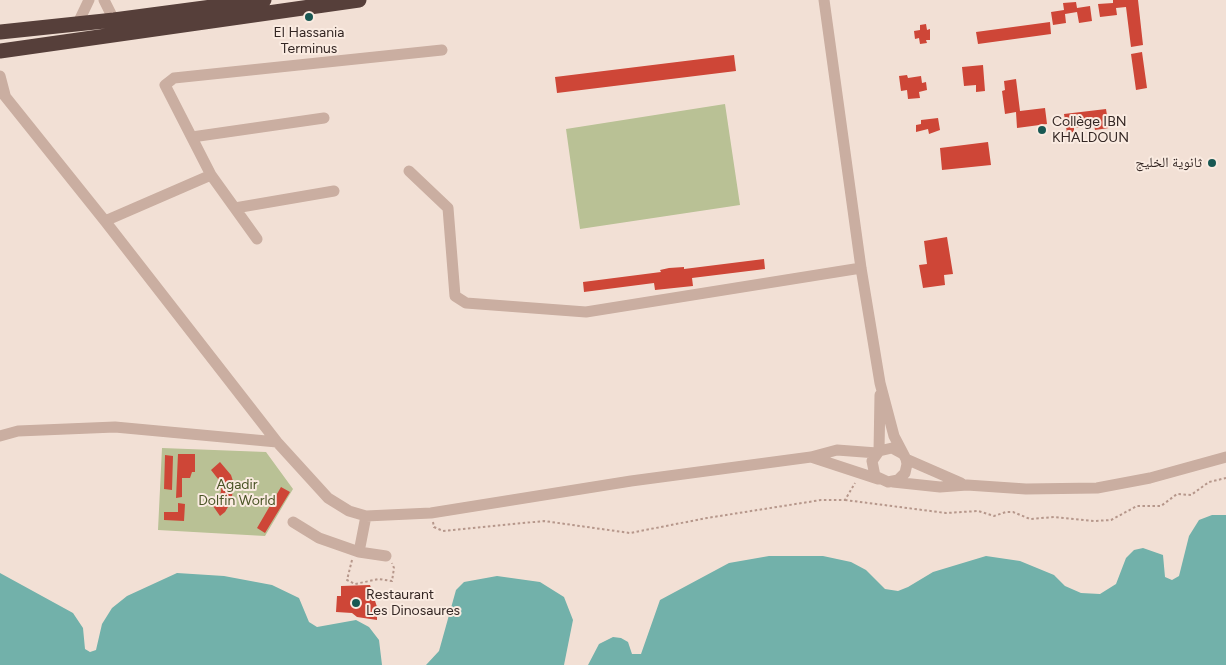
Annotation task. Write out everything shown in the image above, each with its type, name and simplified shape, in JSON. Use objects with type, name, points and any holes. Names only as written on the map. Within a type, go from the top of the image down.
[{"type":"highway","points":[[0,32],[114,20],[264,0]]},
{"type":"highway","points":[[0,51],[359,0]]},
{"type":"street","points":[[78,23],[90,0]]},
{"type":"street","points":[[104,0],[114,20]]},
{"type":"street","points":[[824,0],[861,268],[880,383],[894,436],[904,456],[904,473],[893,482]]},
{"type":"street","points":[[257,239],[211,175],[165,85],[174,78],[442,50]]},
{"type":"street","points":[[0,76],[2,93],[105,221],[277,442],[328,498],[349,511],[366,516],[431,513],[631,482],[811,457],[848,449],[878,452],[892,448],[932,472],[968,485]]},
{"type":"street","points":[[192,137],[324,118]]},
{"type":"street","points":[[409,171],[448,208],[455,296],[466,303],[586,312],[861,268]]},
{"type":"street","points":[[105,221],[211,175]]},
{"type":"street","points":[[235,208],[334,192]]},
{"type":"street","points":[[879,479],[872,466],[878,452],[880,383]]},
{"type":"street","points":[[0,436],[18,431],[115,427],[277,442]]},
{"type":"street","points":[[811,457],[893,482],[940,487],[968,485],[1026,489],[1097,488],[1150,478],[1226,457]]},
{"type":"street","points":[[357,551],[366,516]]},
{"type":"street","points":[[293,522],[319,538],[357,551],[386,556]]},
{"type":"path","points":[[431,513],[434,526],[443,531],[544,521],[630,533],[735,513],[822,500],[845,500],[946,513],[978,511],[994,516],[1013,512],[1030,519],[1054,517],[1094,521],[1111,520],[1137,506],[1161,506],[1177,494],[1191,494],[1209,482],[1226,478]]},
{"type":"path","points":[[845,500],[858,479]]},
{"type":"path","points":[[357,551],[348,580],[355,584],[378,579],[392,581],[394,568],[386,556]]},
{"type":"green space","points":[[725,104],[740,205],[580,229],[566,129]]},
{"type":"green space","name":"Agadir Dolfin World","points":[[162,448],[266,452],[293,489],[265,536],[158,530]]},
{"type":"water","points":[[1212,515],[1226,515],[1226,665],[588,665],[599,644],[613,637],[621,638],[628,642],[632,654],[641,654],[660,600],[729,563],[769,556],[823,556],[851,562],[866,570],[885,589],[898,591],[933,572],[986,556],[1020,561],[1054,575],[1065,586],[1081,593],[1100,594],[1116,584],[1126,558],[1134,550],[1143,548],[1163,555],[1165,577],[1172,580],[1179,576],[1189,536],[1199,520]]},
{"type":"water","points":[[0,573],[73,613],[83,628],[85,649],[90,652],[96,650],[102,624],[112,608],[127,596],[177,573],[224,576],[272,585],[299,598],[309,622],[317,627],[356,620],[369,627],[379,640],[382,665],[0,665]]},
{"type":"water","points":[[497,576],[540,582],[564,597],[573,620],[564,665],[426,665],[439,651],[456,590],[464,582]]},
{"type":"building","points":[[1113,0],[1138,0],[1143,45],[1131,47],[1126,7],[1116,8],[1117,15],[1100,17],[1098,4],[1113,3]]},
{"type":"building","points":[[1076,2],[1077,8],[1090,6],[1092,21],[1079,23],[1077,12],[1065,14],[1066,23],[1053,25],[1051,12],[1064,10],[1063,3]]},
{"type":"building","points":[[1050,22],[1051,34],[978,44],[976,32]]},
{"type":"building","points":[[926,24],[927,30],[930,29],[930,40],[926,40],[927,43],[920,44],[919,38],[915,39],[914,31],[920,30],[920,25]]},
{"type":"building","points":[[1142,52],[1147,88],[1136,90],[1131,54]]},
{"type":"building","points":[[734,55],[736,71],[557,93],[555,77]]},
{"type":"building","points":[[983,65],[985,91],[976,92],[976,85],[964,86],[962,67]]},
{"type":"building","points":[[907,75],[908,78],[921,76],[922,83],[926,82],[927,90],[919,92],[920,98],[908,99],[907,90],[901,91],[899,76]]},
{"type":"building","points":[[1016,79],[1020,111],[1045,108],[1047,124],[1017,128],[1016,112],[1005,114],[1002,91],[1005,90],[1004,81]]},
{"type":"building","points":[[1106,109],[1109,128],[1095,130],[1094,125],[1074,128],[1074,132],[1067,133],[1064,114]]},
{"type":"building","points":[[938,118],[940,130],[929,134],[928,129],[916,132],[916,125],[921,124],[921,120]]},
{"type":"building","points":[[988,142],[991,165],[942,170],[940,148]]},
{"type":"building","points":[[947,237],[953,274],[944,275],[945,285],[923,288],[919,265],[927,264],[924,241]]},
{"type":"building","points":[[764,259],[765,269],[692,278],[693,286],[655,290],[654,283],[584,292],[583,282],[661,272],[660,270],[669,268],[684,267],[684,269]]},
{"type":"building","points":[[178,454],[195,454],[195,472],[192,472],[190,478],[182,478],[182,497],[176,498]]},
{"type":"building","points":[[165,455],[173,456],[172,490],[164,489]]},
{"type":"building","points":[[220,462],[231,475],[234,484],[231,502],[220,516],[213,506],[220,497],[222,484],[211,470]]},
{"type":"building","points":[[281,487],[290,492],[265,533],[257,528]]},
{"type":"building","points":[[178,503],[185,504],[184,521],[164,520],[164,512],[178,512]]},
{"type":"building","name":"Restaurant Les Dinosaures","points":[[370,585],[377,607],[377,620],[357,617],[352,613],[336,612],[337,596],[341,596],[341,586]]},
{"type":"place","name":"El Hassania Terminus","points":[[309,17]]},
{"type":"place","name":"Collège IBN KHALDOUN","points":[[1042,130]]},
{"type":"place","name":"ثانوية الخليج","points":[[1212,163]]},
{"type":"place","name":"Restaurant Les Dinosaures","points":[[356,603]]}]
